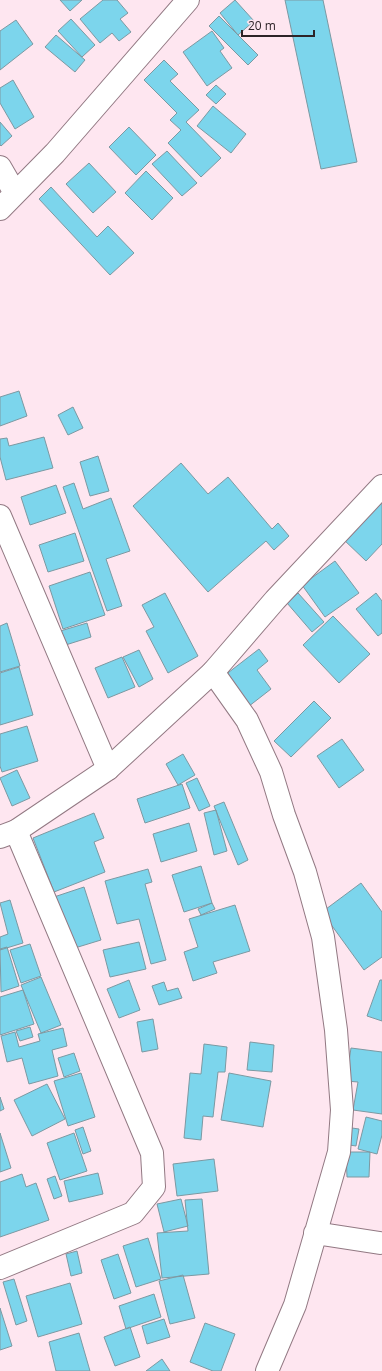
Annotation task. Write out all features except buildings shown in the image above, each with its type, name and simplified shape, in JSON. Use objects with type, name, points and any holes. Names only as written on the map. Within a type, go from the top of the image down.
[{"type":"street","points":[[0,209],[55,153],[188,0]]},
{"type":"street","points":[[0,167],[15,193]]},
{"type":"street","points":[[0,1268],[133,1213],[154,1187],[152,1153],[8,834],[108,769],[213,672],[275,600],[382,486]]},
{"type":"street","points":[[0,516],[108,769]]},
{"type":"street","points":[[213,672],[247,720],[271,772],[284,815],[305,872],[323,937],[336,1030],[342,1110],[339,1152],[295,1305],[267,1371]]},
{"type":"street","points":[[315,1233],[381,1246]]}]
